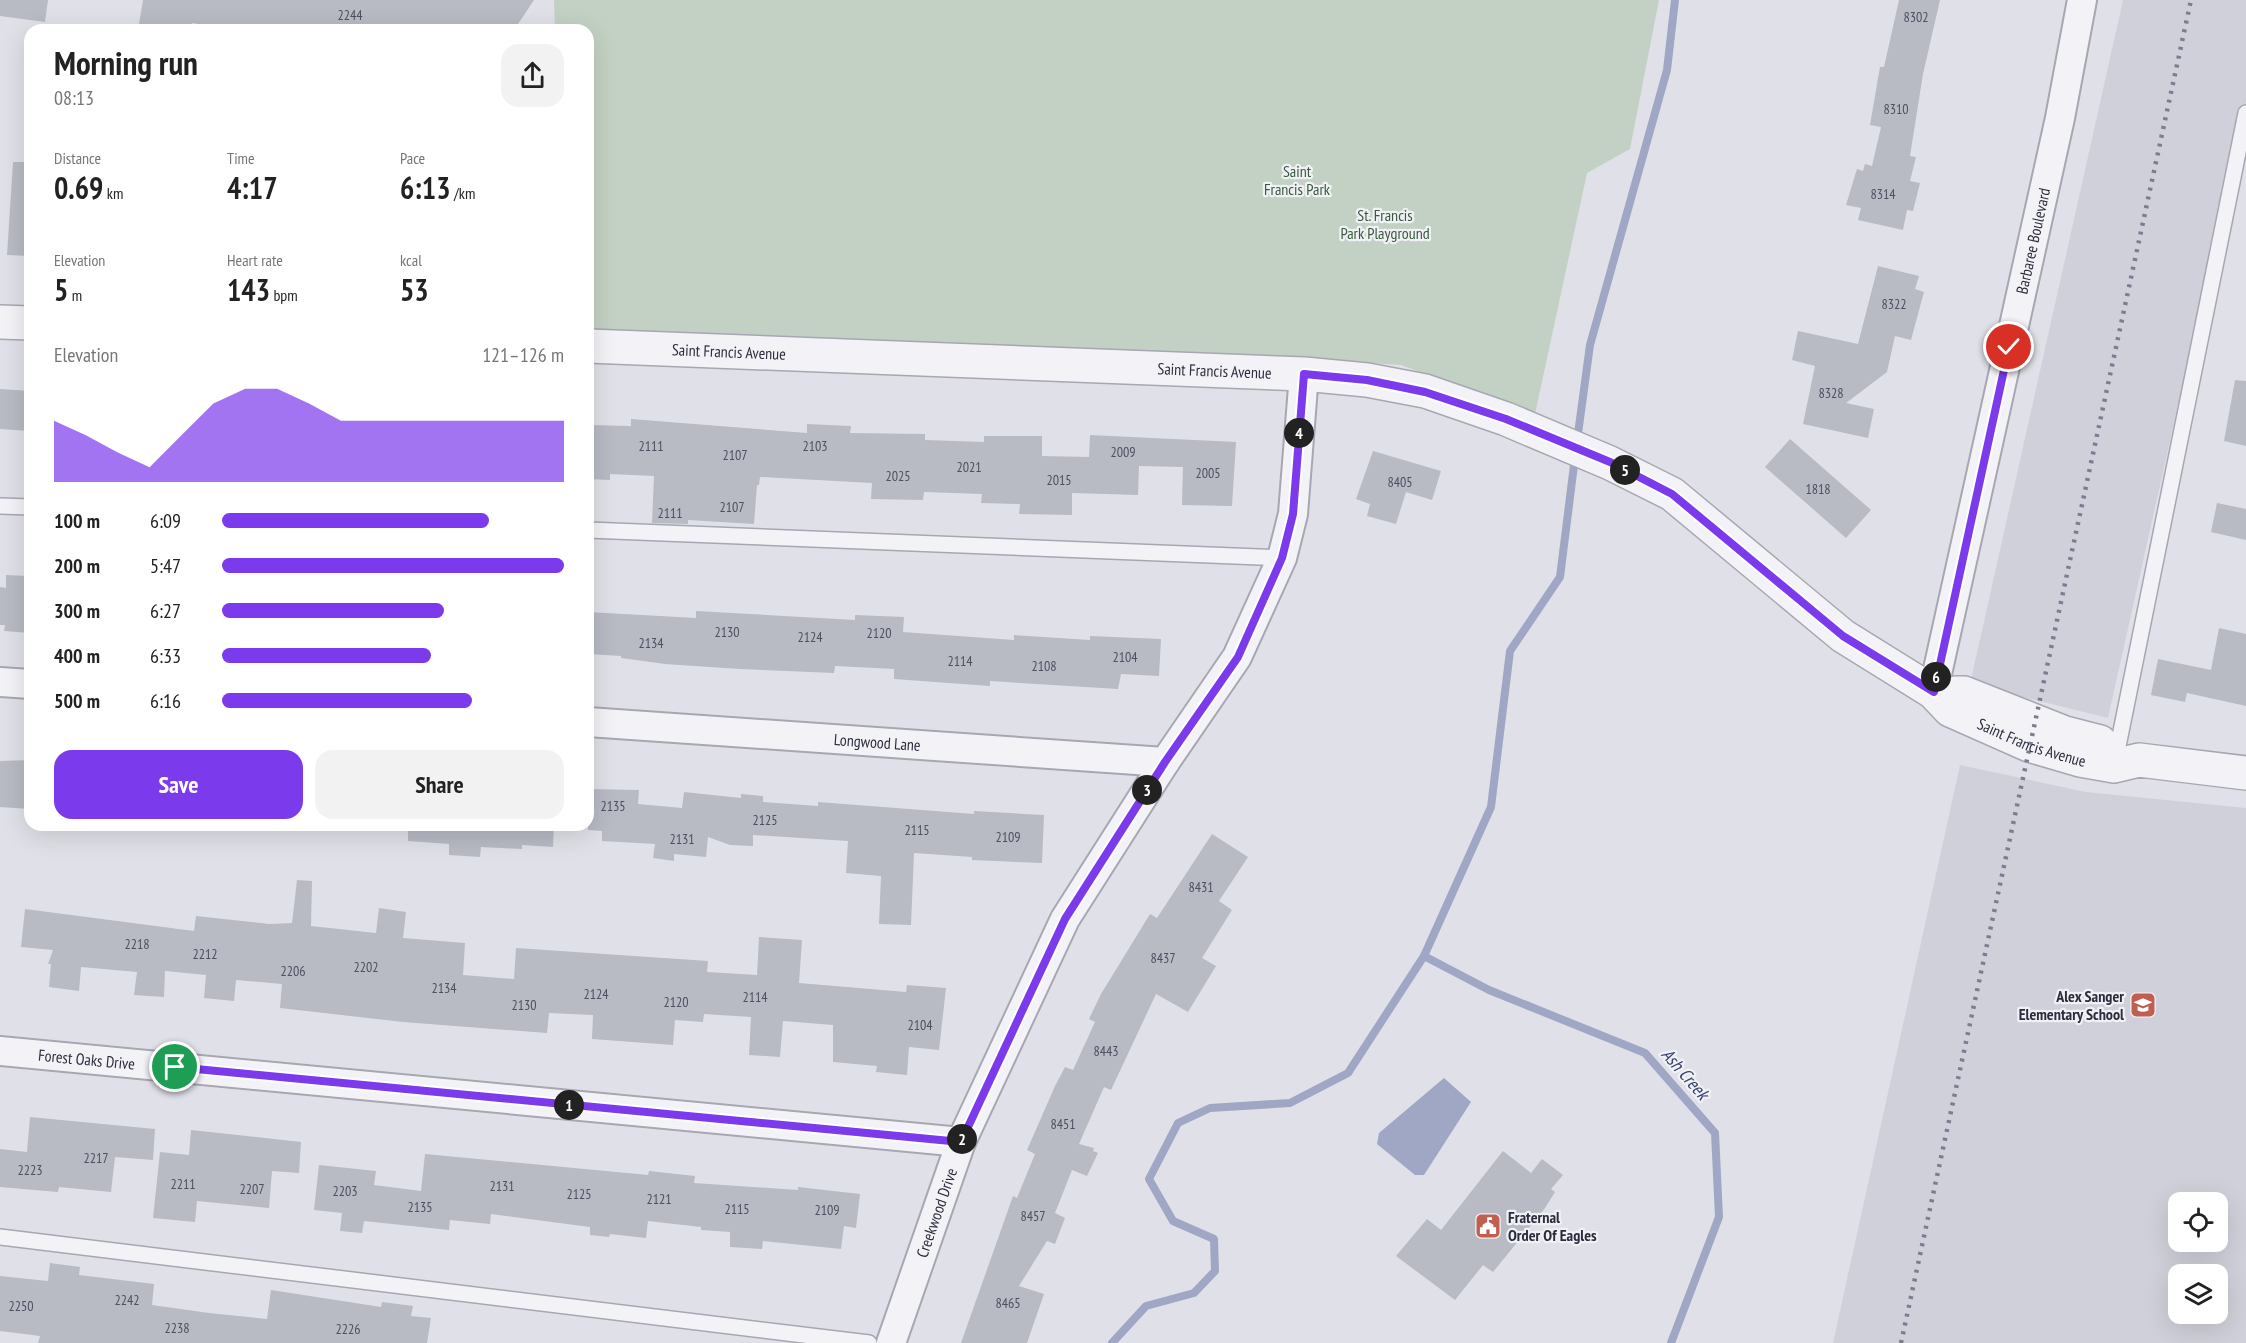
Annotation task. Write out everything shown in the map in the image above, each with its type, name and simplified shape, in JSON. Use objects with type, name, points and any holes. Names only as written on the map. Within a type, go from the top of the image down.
[{"type":"street","name":"Barbaree Boulevard","points":[[1934,692],[2060,118],[2082,0]]},
{"type":"street","points":[[0,322],[24,323]]},
{"type":"street","name":"Saint Francis Avenue","points":[[594,346],[1304,374],[1367,380],[1425,392],[1506,419],[1610,462],[1672,494],[1843,636],[1934,692],[1950,710],[2029,745],[2080,760],[2124,758],[2246,773]]},
{"type":"street","name":"Creekwood Drive","points":[[891,1343],[961,1142],[1065,919],[1165,762],[1238,657],[1282,558],[1293,514],[1304,374]]},
{"type":"street","points":[[0,682],[24,684]]},
{"type":"street","name":"Longwood Lane","points":[[594,722],[1165,762]]},
{"type":"street","name":"Forest Oaks Drive","points":[[0,1051],[961,1142]]},
{"type":"lane","points":[[2124,758],[2246,113]]},
{"type":"lane","points":[[0,506],[24,507]]},
{"type":"lane","points":[[594,530],[1282,558]]},
{"type":"lane","points":[[0,1238],[869,1343]]},
{"type":"shaded area","points":[[2123,0],[2246,0],[2246,101],[2108,718],[1970,684]]},
{"type":"shaded area","name":"Alex Sanger Elementary School","points":[[1960,765],[2086,792],[2246,808],[2246,1343],[1833,1343]]},
{"type":"green space","name":"Saint Francis Park","points":[[554,0],[1659,0],[1630,149],[1587,173],[1535,414],[1401,365],[1319,360],[594,337],[594,24],[555,24]]},
{"type":"water","points":[[1444,1078],[1471,1102],[1424,1175],[1415,1175],[1377,1144],[1379,1133]]},
{"type":"building","points":[[0,0],[48,0],[45,22],[0,16]]},
{"type":"building","points":[[143,0],[534,0],[518,24],[139,24]]},
{"type":"building","points":[[1899,0],[1940,0],[1923,74],[1910,156],[1916,157],[1910,181],[1920,183],[1913,211],[1907,210],[1903,230],[1858,220],[1861,208],[1846,205],[1857,169],[1863,171],[1865,164],[1872,166],[1881,127],[1870,125],[1880,67],[1884,67]]},
{"type":"building","points":[[13,162],[24,162],[24,256],[7,255]]},
{"type":"building","points":[[1878,266],[1919,276],[1915,289],[1924,292],[1911,340],[1895,336],[1887,372],[1846,403],[1874,409],[1868,438],[1803,424],[1815,366],[1792,360],[1798,331],[1858,344]]},
{"type":"building","points":[[2235,380],[2246,381],[2246,446],[2224,441]]},
{"type":"building","points":[[0,389],[24,391],[24,431],[0,429]]},
{"type":"building","points":[[631,419],[807,433],[807,424],[851,426],[850,433],[925,434],[925,440],[984,442],[984,436],[1042,436],[1042,456],[1089,457],[1090,435],[1236,442],[1232,506],[1182,505],[1183,467],[1139,466],[1138,495],[1072,493],[1072,515],[1019,514],[1020,504],[981,503],[982,494],[924,492],[923,500],[871,499],[872,483],[760,477],[759,485],[757,485],[754,524],[688,520],[688,524],[652,523],[654,476],[610,474],[610,480],[594,479],[594,425],[631,426]]},
{"type":"building","points":[[1790,439],[1871,510],[1846,538],[1765,467]]},
{"type":"building","points":[[1373,451],[1441,471],[1432,500],[1406,492],[1396,524],[1367,516],[1370,504],[1356,499]]},
{"type":"building","points":[[2217,503],[2246,509],[2246,540],[2211,532]]},
{"type":"building","points":[[6,575],[24,576],[24,633],[4,631],[5,625],[0,625],[0,587],[6,588]]},
{"type":"building","points":[[696,611],[855,620],[855,615],[904,617],[903,632],[1014,640],[1014,635],[1090,640],[1090,636],[1161,639],[1159,676],[1121,674],[1118,689],[990,681],[990,686],[894,679],[894,669],[835,666],[834,673],[740,669],[665,664],[621,658],[621,656],[594,654],[594,612],[696,618]]},
{"type":"building","points":[[2219,628],[2246,634],[2246,706],[2187,693],[2185,702],[2151,695],[2158,659],[2211,670]]},
{"type":"building","points":[[24,760],[24,809],[0,807],[0,761]]},
{"type":"building","points":[[594,789],[639,790],[638,804],[682,808],[684,792],[741,798],[741,794],[763,796],[763,802],[818,806],[818,802],[974,814],[974,811],[1044,815],[1042,863],[972,860],[972,857],[914,853],[911,925],[879,924],[881,876],[846,873],[848,841],[753,835],[753,846],[730,845],[708,837],[706,857],[674,854],[674,861],[653,858],[655,844],[602,841],[602,831],[594,830]]},
{"type":"building","points":[[408,831],[554,831],[553,847],[522,845],[522,849],[481,847],[480,857],[449,855],[449,844],[408,841]]},
{"type":"building","points":[[1212,834],[1248,857],[1219,901],[1232,910],[1202,958],[1216,966],[1188,1012],[1156,994],[1111,1090],[1104,1087],[1079,1144],[1094,1148],[1093,1151],[1098,1153],[1087,1176],[1072,1170],[1055,1213],[1065,1218],[1055,1244],[1047,1241],[1019,1286],[1044,1294],[1027,1343],[961,1343],[1013,1196],[1017,1198],[1035,1154],[1027,1150],[1055,1086],[1065,1067],[1073,1070],[1095,1022],[1089,1019],[1101,994],[1150,914],[1157,918]]},
{"type":"building","points":[[297,880],[312,881],[311,926],[376,933],[379,908],[406,912],[403,938],[465,943],[463,975],[514,979],[516,948],[708,961],[707,972],[757,975],[759,937],[802,940],[799,983],[906,992],[907,985],[946,988],[939,1050],[909,1047],[907,1075],[876,1072],[877,1066],[833,1062],[833,1025],[783,1021],[780,1057],[749,1055],[751,1017],[704,1014],[703,1022],[675,1020],[673,1045],[592,1039],[593,1015],[549,1013],[547,1033],[403,1022],[280,1008],[282,984],[236,980],[234,1001],[204,998],[206,975],[165,971],[164,997],[134,995],[137,972],[81,967],[79,991],[49,987],[51,964],[48,964],[53,950],[21,947],[25,909],[194,931],[196,916],[269,924],[292,923]]},
{"type":"building","points":[[30,1117],[155,1129],[153,1160],[115,1157],[111,1192],[59,1187],[58,1192],[0,1187],[0,1149],[27,1152]]},
{"type":"building","points":[[191,1130],[301,1142],[299,1173],[272,1171],[269,1208],[197,1201],[195,1222],[153,1218],[160,1152],[189,1155]]},
{"type":"building","name":"Fraternal Order Of Eagles","points":[[1503,1151],[1531,1173],[1542,1159],[1563,1175],[1551,1189],[1555,1192],[1545,1208],[1493,1272],[1483,1265],[1455,1300],[1396,1256],[1427,1219],[1441,1230]]},
{"type":"building","points":[[425,1154],[648,1175],[649,1171],[695,1176],[694,1183],[798,1190],[798,1187],[860,1194],[856,1228],[844,1226],[841,1249],[763,1241],[762,1249],[730,1247],[730,1232],[701,1230],[701,1227],[648,1221],[646,1238],[610,1234],[609,1237],[590,1235],[590,1227],[491,1214],[490,1224],[450,1220],[449,1230],[364,1221],[362,1233],[340,1231],[342,1213],[314,1210],[319,1165],[376,1171],[374,1185],[421,1191]]},
{"type":"building","points":[[50,1263],[80,1267],[79,1275],[154,1284],[152,1305],[209,1313],[267,1319],[271,1290],[381,1307],[382,1302],[413,1306],[411,1316],[431,1318],[427,1343],[38,1343],[40,1336],[0,1331],[0,1276],[48,1281]]},
{"type":"waterway","points":[[1577,441],[1590,345],[1667,70],[1675,0]]},
{"type":"waterway","points":[[1112,1343],[1146,1306],[1194,1293],[1215,1271],[1214,1239],[1173,1221],[1149,1179],[1178,1123],[1210,1108],[1290,1103],[1348,1073],[1424,956],[1491,807],[1510,651],[1560,577],[1575,457]]},
{"type":"waterway","name":"Ash Creek","points":[[1424,956],[1489,990],[1645,1053],[1715,1133],[1719,1217],[1671,1343]]},
{"type":"railway","points":[[1901,1343],[2191,0]]},
{"type":"place","name":"Alex Sanger Elementary School","points":[[2143,1005]]},
{"type":"place","name":"Fraternal Order Of Eagles","points":[[1488,1226]]},
{"type":"route","points":[[175,1067],[961,1142],[1065,919],[1165,762],[1238,657],[1282,558],[1293,514],[1304,374],[1367,380],[1425,392],[1506,419],[1610,462],[1672,494],[1843,636],[1934,692],[2009,347]]},
{"type":"park label","name":"St. Francis Park Playground","points":[[1385,224]]}]
